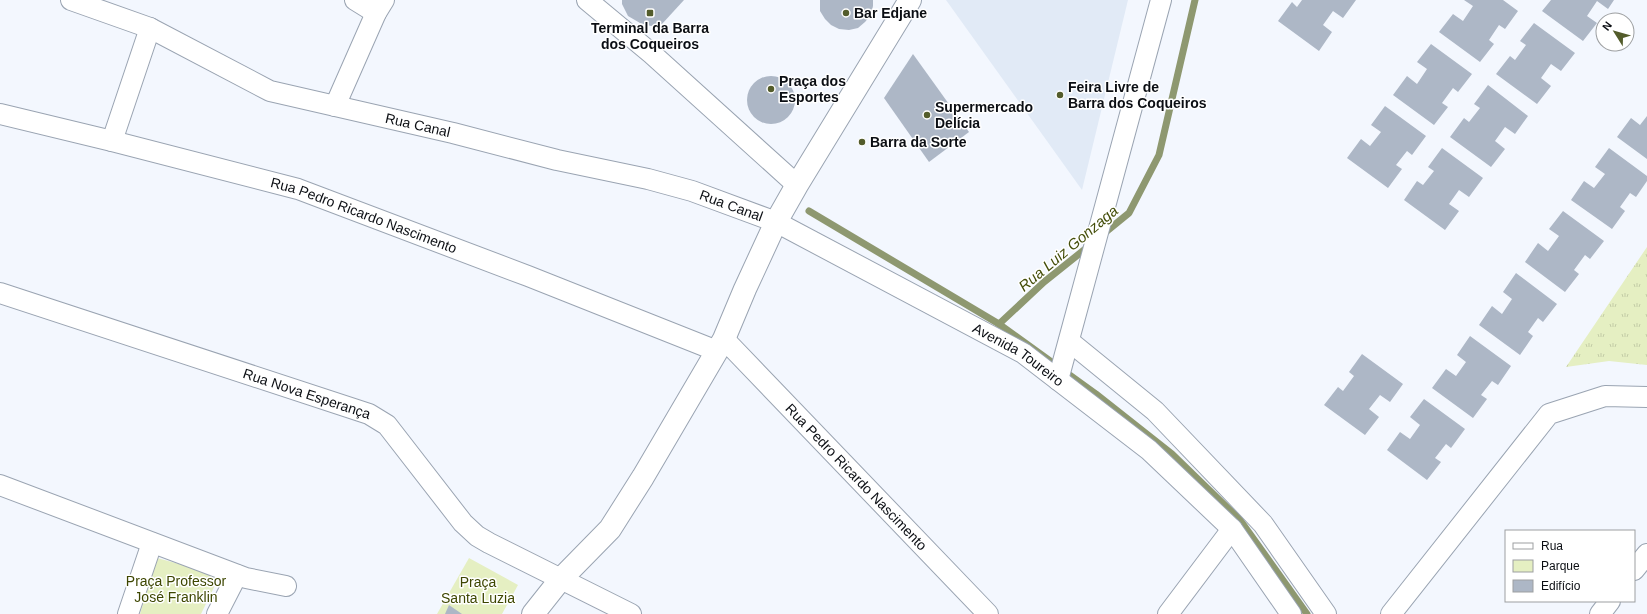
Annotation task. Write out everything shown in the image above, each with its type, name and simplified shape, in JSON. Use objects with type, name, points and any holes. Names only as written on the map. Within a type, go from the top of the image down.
[{"type":"street","name":"Rua Canal","points":[[71,0],[150,28],[270,91],[453,133],[557,160],[648,179],[692,191],[776,222]]},
{"type":"street","points":[[335,106],[380,6],[355,0]]},
{"type":"street","points":[[586,0],[652,54],[797,185]]},
{"type":"street","points":[[533,614],[560,580],[610,529],[643,477],[721,345],[776,222],[910,0]]},
{"type":"street","points":[[1058,380],[1161,0]]},
{"type":"street","points":[[112,141],[150,28]]},
{"type":"street","name":"Rua Pedro Ricardo Nascimento","points":[[0,114],[298,189],[528,276],[721,345],[988,614]]},
{"type":"street","name":"Avenida Toureiro","points":[[776,222],[1023,353],[1149,450],[1232,528],[1291,614]]},
{"type":"street","name":"Rua Nova Esperança","points":[[0,293],[369,414],[387,425],[463,524],[476,536],[560,580],[631,614]]},
{"type":"street","points":[[1069,341],[1155,411],[1263,524],[1326,614]]},
{"type":"street","points":[[1391,614],[1550,414],[1605,396],[1647,397]]},
{"type":"street","points":[[0,485],[237,575],[286,586]]},
{"type":"street","points":[[1168,614],[1232,528]]},
{"type":"street","points":[[128,614],[152,543]]},
{"type":"street","points":[[1635,569],[1647,554]]},
{"type":"street","points":[[217,614],[237,575]]},
{"type":"street","points":[[1600,614],[1609,602]]},
{"type":"shaded area","name":"Feira Livre de Barra dos Coqueiros","points":[[946,0],[1128,0],[1082,190]]},
{"type":"green space","points":[[1647,247],[1647,365],[1609,361],[1566,367]]},
{"type":"green space","name":"Praça Professor José Franklin","points":[[157,558],[220,575],[201,614],[140,614]]},
{"type":"green space","name":"Praça Santa Luzia","points":[[469,558],[518,585],[502,614],[437,614]]},
{"type":"building","name":"Terminal da Barra dos Coqueiros","points":[[622,0],[684,0],[662,24],[651,26],[640,23],[628,16],[622,4]]},
{"type":"building","name":"Bar Edjane","points":[[820,0],[873,0],[873,6],[871,15],[858,28],[849,30],[839,29],[831,25],[825,19],[820,11]]},
{"type":"building","points":[[1302,0],[1356,0],[1343,18],[1333,11],[1323,25],[1332,32],[1319,51],[1278,21],[1292,2],[1297,7]]},
{"type":"building","points":[[1464,0],[1503,0],[1518,11],[1505,29],[1499,25],[1489,40],[1494,44],[1480,62],[1439,32],[1453,14],[1463,21],[1473,6]]},
{"type":"building","points":[[1551,0],[1614,0],[1608,9],[1597,1],[1587,16],[1595,22],[1595,26],[1583,41],[1542,11]]},
{"type":"building","points":[[1534,23],[1575,53],[1561,71],[1551,64],[1541,78],[1551,86],[1537,104],[1496,74],[1510,56],[1515,60],[1526,45],[1520,41]]},
{"type":"building","points":[[1431,44],[1472,74],[1458,92],[1453,88],[1442,103],[1448,107],[1434,125],[1393,95],[1407,76],[1417,84],[1427,69],[1417,62]]},
{"type":"building","name":"Supermercado Delícia","points":[[913,54],[969,132],[929,162],[884,98]]},
{"type":"building","points":[[766,76],[776,76],[785,80],[791,86],[795,95],[795,105],[791,114],[785,120],[776,124],[766,124],[757,120],[751,114],[747,105],[747,95],[751,86],[757,80]]},
{"type":"building","points":[[1488,85],[1528,116],[1515,134],[1505,127],[1495,141],[1505,149],[1491,167],[1450,137],[1464,118],[1469,122],[1480,108],[1474,104]]},
{"type":"building","points":[[1385,106],[1426,136],[1412,155],[1407,151],[1396,165],[1402,169],[1388,188],[1347,158],[1361,139],[1370,146],[1381,132],[1371,125]]},
{"type":"building","points":[[1647,116],[1647,159],[1617,137],[1631,118],[1640,125]]},
{"type":"building","points":[[1442,148],[1483,178],[1469,197],[1459,190],[1449,204],[1459,211],[1445,230],[1404,200],[1417,181],[1423,185],[1434,171],[1428,167]]},
{"type":"building","points":[[1609,148],[1647,176],[1647,181],[1636,197],[1630,193],[1620,207],[1625,211],[1612,229],[1571,200],[1584,181],[1594,188],[1605,174],[1595,167]]},
{"type":"building","points":[[1563,211],[1604,241],[1590,259],[1585,255],[1574,270],[1579,274],[1565,292],[1525,262],[1538,243],[1548,251],[1559,236],[1549,229]]},
{"type":"building","points":[[1516,273],[1557,304],[1543,322],[1538,318],[1528,332],[1533,336],[1520,355],[1479,325],[1492,306],[1502,314],[1512,299],[1503,292]]},
{"type":"building","points":[[1470,336],[1511,366],[1498,385],[1492,381],[1481,395],[1487,399],[1473,418],[1432,388],[1446,369],[1456,376],[1466,362],[1457,355]]},
{"type":"building","points":[[1362,354],[1403,384],[1390,402],[1380,395],[1369,409],[1379,417],[1365,435],[1324,405],[1338,387],[1343,391],[1354,376],[1349,372]]},
{"type":"building","points":[[1424,399],[1465,429],[1451,448],[1446,444],[1435,458],[1441,462],[1427,480],[1387,450],[1400,432],[1410,439],[1420,425],[1410,417]]},
{"type":"building","points":[[449,605],[462,614],[445,614]]},
{"type":"waterway","name":"Rua Luiz Gonzaga","points":[[1102,235],[1129,213],[1159,155],[1195,0]]},
{"type":"waterway","points":[[809,211],[999,324],[1096,394],[1172,454],[1240,520],[1307,614]]},
{"type":"waterway","name":"Rua Luiz Gonzaga","points":[[999,324],[1044,282],[1089,246]]},
{"type":"place","name":"Terminal da Barra dos Coqueiros","points":[[650,13]]},
{"type":"place","name":"Bar Edjane","points":[[846,13]]},
{"type":"place","name":"Praça dos Esportes","points":[[771,89]]},
{"type":"place","name":"Feira Livre de Barra dos Coqueiros","points":[[1060,95]]},
{"type":"place","name":"Supermercado Delícia","points":[[927,115]]},
{"type":"place","name":"Barra da Sorte","points":[[862,142]]}]
